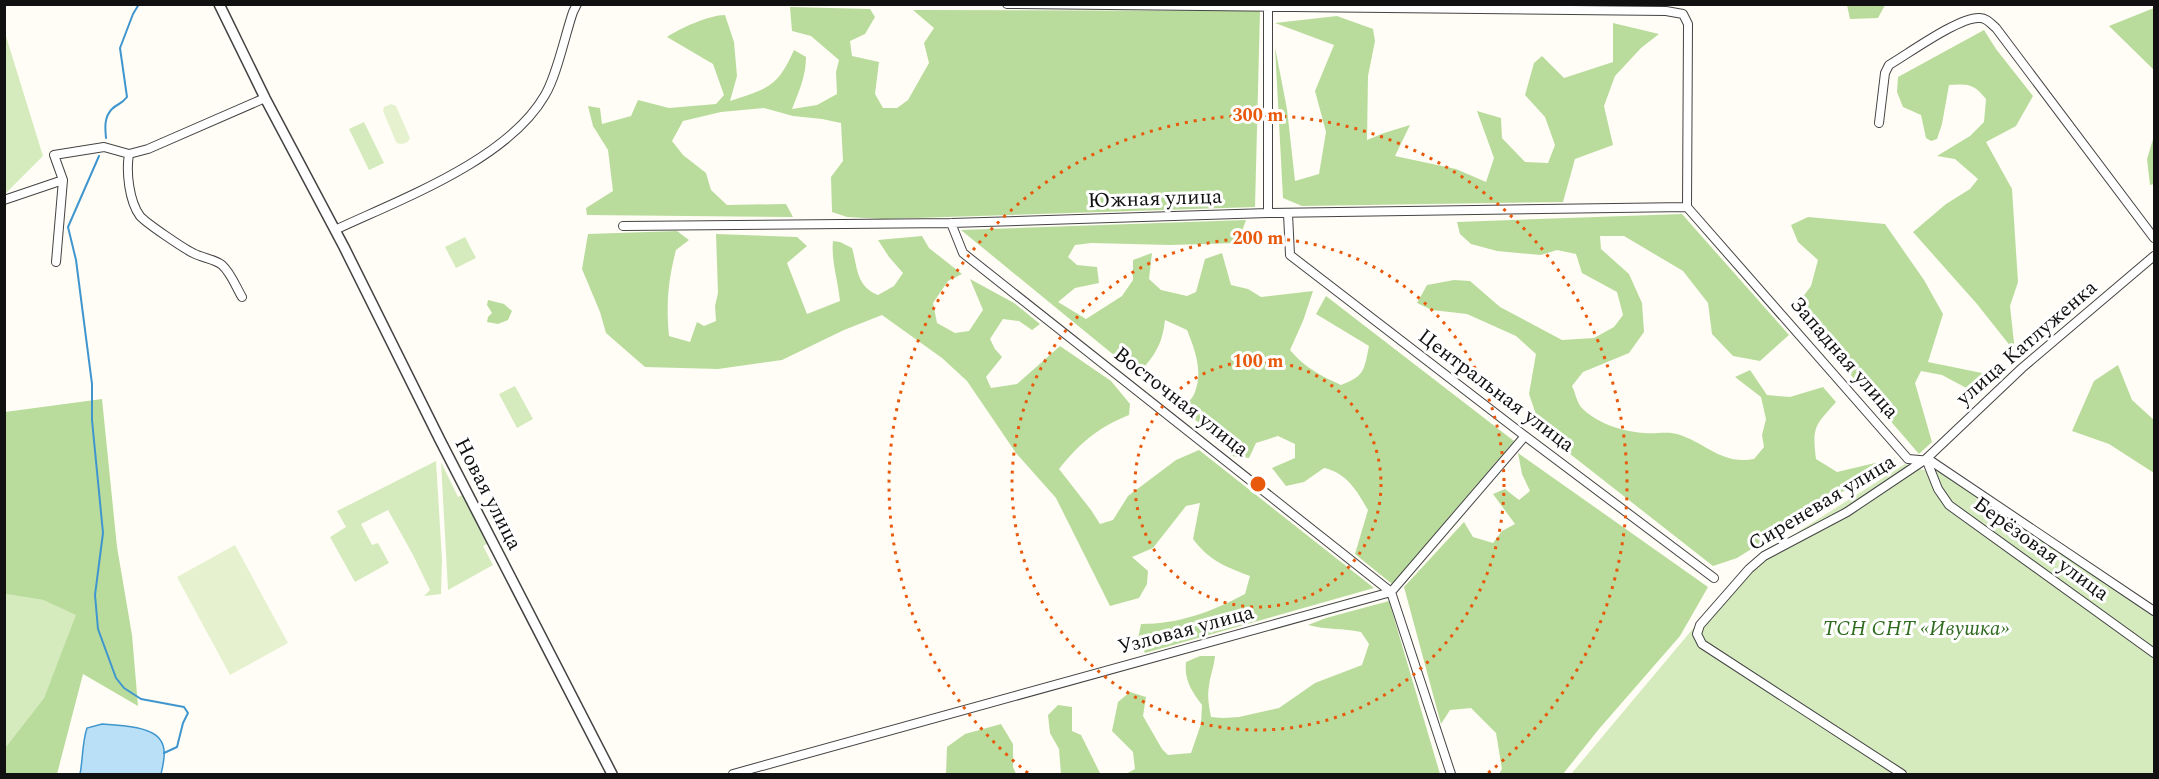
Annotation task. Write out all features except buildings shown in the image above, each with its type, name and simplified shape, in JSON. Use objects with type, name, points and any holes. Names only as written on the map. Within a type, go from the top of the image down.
[{"type":"street","name":"Новая улица","points":[[219,4],[265,99],[335,230],[612,774]]},
{"type":"street","points":[[335,230],[442,179],[508,138],[530,117],[547,93],[577,4]]},
{"type":"street","points":[[1007,4],[1396,7],[1666,11],[1683,14],[1688,24],[1687,207]]},
{"type":"street","points":[[1268,7],[1268,213]]},
{"type":"street","points":[[1879,123],[1885,73],[1889,66],[1950,28],[1977,17],[1985,18],[1996,28],[2154,238]]},
{"type":"street","points":[[56,262],[63,180],[54,155],[104,147],[129,154],[148,149],[265,99]]},
{"type":"street","points":[[129,154],[127,163],[130,186],[135,209],[142,219],[191,252],[221,264],[242,297]]},
{"type":"street","points":[[4,200],[63,180]]},
{"type":"street","name":"Южная улица","points":[[623,226],[951,223],[1268,213],[1687,207]]},
{"type":"street","name":"Западная улица","points":[[1687,207],[1908,459],[1912,461],[1926,459],[1937,464],[2154,611]]},
{"type":"street","name":"Центральная улица","points":[[1288,214],[1290,255],[1714,578]]},
{"type":"street","name":"Восточная улица","points":[[951,223],[963,253],[1391,592]]},
{"type":"street","name":"улица Катлуженка","points":[[1926,459],[2022,368],[2154,256]]},
{"type":"street","points":[[1451,774],[1391,592],[1525,436]]},
{"type":"street","name":"Сиреневая улица","points":[[1902,774],[1707,647],[1698,638],[1700,625],[1704,620],[1749,569],[1764,556],[1847,512],[1926,459]]},
{"type":"street","name":"Берёзовая улица","points":[[1926,459],[1938,489],[1949,505],[2154,652]]},
{"type":"street","name":"Узловая улица","points":[[733,774],[1391,592]]},
{"type":"green space","points":[[1483,4],[1663,5],[1659,8],[1483,6]]},
{"type":"green space","points":[[1847,4],[1885,5],[1878,18],[1850,19]]},
{"type":"green space","points":[[790,7],[870,9],[875,17],[865,34],[850,41],[852,56],[879,62],[875,94],[883,108],[897,108],[908,100],[929,63],[924,43],[934,28],[913,10],[1260,11],[1255,207],[883,219],[847,217],[832,212],[831,177],[843,161],[841,123],[793,116],[764,108],[721,112],[683,121],[672,141],[683,155],[706,173],[711,190],[727,205],[786,204],[793,217],[587,215],[586,208],[613,191],[608,150],[593,126],[588,106],[600,108],[602,124],[631,116],[638,100],[669,108],[716,104],[724,95],[713,64],[667,37],[679,30],[703,20],[725,15],[734,42],[737,76],[730,101],[770,85],[782,72],[794,50],[806,57],[806,64],[800,90],[792,109],[817,105],[837,94],[836,72],[839,60],[811,36],[792,31]]},
{"type":"green space","points":[[2154,8],[2154,70],[2109,26]]},
{"type":"green space","points":[[1337,16],[1373,29],[1375,41],[1368,76],[1367,140],[1410,125],[1395,156],[1456,169],[1486,182],[1494,158],[1477,111],[1501,118],[1502,138],[1525,162],[1548,163],[1555,145],[1545,117],[1525,95],[1534,63],[1542,56],[1564,78],[1613,62],[1613,23],[1659,34],[1641,48],[1615,76],[1604,106],[1613,145],[1575,159],[1563,202],[1302,206],[1283,198],[1275,47],[1287,109],[1295,181],[1319,174],[1326,132],[1315,91],[1334,45],[1275,23]]},
{"type":"green space","points":[[1984,30],[2033,96],[2016,126],[1986,142],[2012,189],[2018,282],[2010,306],[2015,352],[1977,304],[1913,232],[1946,204],[1970,189],[1978,179],[1955,159],[1937,156],[1970,136],[1984,122],[1986,99],[1970,86],[1949,85],[1942,124],[1937,139],[1931,141],[1926,138],[1921,115],[1903,107],[1897,92],[1898,77]]},
{"type":"green space","points":[[5,33],[43,156],[4,194]]},
{"type":"green space","points":[[391,104],[396,106],[410,138],[404,143],[396,142],[383,111],[384,107]]},
{"type":"green space","points":[[364,122],[384,163],[369,170],[349,129]]},
{"type":"green space","points":[[2154,136],[2154,184],[2150,185],[2147,159]]},
{"type":"green space","points":[[1682,214],[1789,335],[1760,361],[1733,356],[1712,334],[1708,303],[1683,271],[1624,236],[1600,236],[1601,249],[1629,274],[1642,303],[1644,332],[1629,353],[1583,372],[1572,386],[1581,407],[1594,418],[1619,429],[1677,434],[1732,459],[1754,459],[1764,447],[1762,435],[1766,419],[1761,397],[1735,377],[1750,370],[1767,395],[1790,397],[1823,387],[1836,402],[1819,422],[1814,440],[1816,459],[1837,472],[1896,458],[1737,558],[1713,566],[1542,432],[1529,394],[1536,354],[1516,336],[1467,314],[1432,310],[1417,303],[1427,285],[1454,280],[1470,281],[1500,307],[1562,340],[1594,338],[1614,327],[1623,315],[1617,292],[1582,273],[1576,254],[1557,250],[1541,255],[1497,251],[1471,244],[1460,234],[1457,222]]},
{"type":"green space","points":[[1808,217],[1885,224],[1924,280],[1943,314],[1928,362],[1982,373],[1972,391],[1942,375],[1921,371],[1915,383],[1932,442],[1919,454],[1794,309],[1811,286],[1818,260],[1798,242],[1791,225]]},
{"type":"green space","points":[[1246,220],[1238,243],[1170,245],[1091,243],[1075,245],[1068,257],[1077,265],[1097,267],[1099,283],[1075,288],[1058,302],[1086,319],[1122,296],[1133,280],[1133,260],[1152,253],[1149,279],[1161,290],[1187,296],[1196,292],[1205,259],[1222,253],[1231,285],[1248,289],[1261,297],[1313,291],[1290,350],[1313,371],[1341,385],[1349,382],[1362,371],[1369,346],[1316,314],[1326,296],[1514,441],[1392,584],[1355,554],[1368,510],[1345,478],[1324,468],[1304,482],[1286,486],[1272,468],[1295,458],[1295,444],[1278,436],[1256,443],[1249,458],[1231,456],[1220,434],[1179,411],[1194,395],[1198,376],[1195,353],[1187,330],[1165,320],[1157,350],[1145,366],[1133,365],[1115,356],[961,230]]},
{"type":"green space","points":[[677,231],[689,240],[676,250],[673,261],[668,293],[669,336],[690,342],[697,322],[704,326],[716,321],[715,306],[718,293],[716,234],[797,237],[807,246],[787,263],[807,314],[840,301],[833,241],[852,248],[862,282],[878,295],[894,286],[903,273],[878,240],[922,236],[929,248],[962,274],[948,281],[933,303],[937,323],[955,333],[969,331],[983,310],[970,279],[1014,303],[1040,324],[1032,330],[1019,321],[1003,319],[990,339],[1002,357],[986,377],[991,388],[1017,384],[1060,346],[1111,381],[1130,404],[1129,415],[1090,437],[1059,469],[1100,524],[1113,520],[1128,496],[1176,460],[1199,450],[1374,588],[1145,653],[1138,639],[1141,624],[1168,622],[1194,616],[1245,594],[1250,576],[1218,562],[1205,553],[1193,539],[1200,503],[1186,506],[1153,548],[1132,557],[1148,571],[1147,584],[1139,598],[1110,606],[1056,498],[1016,453],[967,381],[942,358],[882,315],[844,330],[782,360],[718,369],[645,367],[606,333],[582,269],[588,234]]},
{"type":"green space","points":[[465,237],[476,258],[456,268],[445,247]]},
{"type":"green space","points":[[488,300],[504,304],[512,311],[508,320],[498,324],[487,322],[492,313],[487,305]]},
{"type":"green space","points":[[2118,365],[2132,400],[2154,420],[2154,473],[2109,444],[2072,431],[2094,381]]},
{"type":"green space","points":[[515,386],[533,419],[517,428],[499,394]]},
{"type":"green space","points":[[102,399],[117,547],[132,635],[138,706],[83,674],[57,774],[5,774],[5,748],[44,698],[76,615],[43,600],[5,594],[5,412]]},
{"type":"green space","points":[[1518,453],[1708,587],[1680,636],[1563,774],[1499,774],[1502,769],[1496,733],[1471,708],[1450,710],[1441,724],[1404,587],[1464,522],[1473,537],[1493,543],[1502,531],[1515,524],[1493,494],[1505,489],[1519,500],[1530,491],[1522,474]]},
{"type":"green space","points":[[436,461],[442,560],[441,594],[424,596],[430,590],[388,510],[361,524],[372,545],[378,543],[389,563],[355,582],[330,537],[346,527],[337,511]]},
{"type":"green space","points":[[441,462],[458,497],[464,494],[489,543],[483,546],[493,565],[448,590]]},
{"type":"green space","name":"ТСН СНТ «Ивушка»","points":[[1905,464],[1923,470],[1937,469],[2154,617],[2154,774],[1571,774],[1738,575],[1760,556]]},
{"type":"green space","points":[[235,545],[288,643],[230,675],[177,577]]},
{"type":"green space","points":[[5,594],[43,600],[77,615],[44,698],[5,748]]},
{"type":"green space","points":[[1389,601],[1440,774],[1126,774],[1135,769],[1133,752],[1112,731],[1118,702],[1130,692],[1146,697],[1143,716],[1162,749],[1168,755],[1191,753],[1201,724],[1202,705],[1188,680],[1186,662],[1200,656],[1215,656],[1208,690],[1211,717],[1239,717],[1279,708],[1315,683],[1362,665],[1369,644],[1361,632],[1308,625]]},
{"type":"green space","points":[[1058,705],[1072,707],[1072,731],[1081,735],[1100,773],[1105,774],[1061,774],[1059,749],[1050,733],[1048,715]]},
{"type":"green space","points":[[1001,724],[1013,744],[1013,767],[1016,774],[946,774],[947,747],[965,734]]},
{"type":"water","points":[[102,724],[134,727],[157,736],[164,749],[161,774],[80,774],[87,728]]},
{"type":"waterway","points":[[106,138],[106,119],[112,109],[127,97],[120,48],[139,4]]},
{"type":"waterway","points":[[99,156],[68,227],[76,260],[92,384],[92,420],[103,533],[95,595],[98,629],[116,678],[124,688],[141,699],[184,707],[188,713],[177,747],[164,753]]}]
